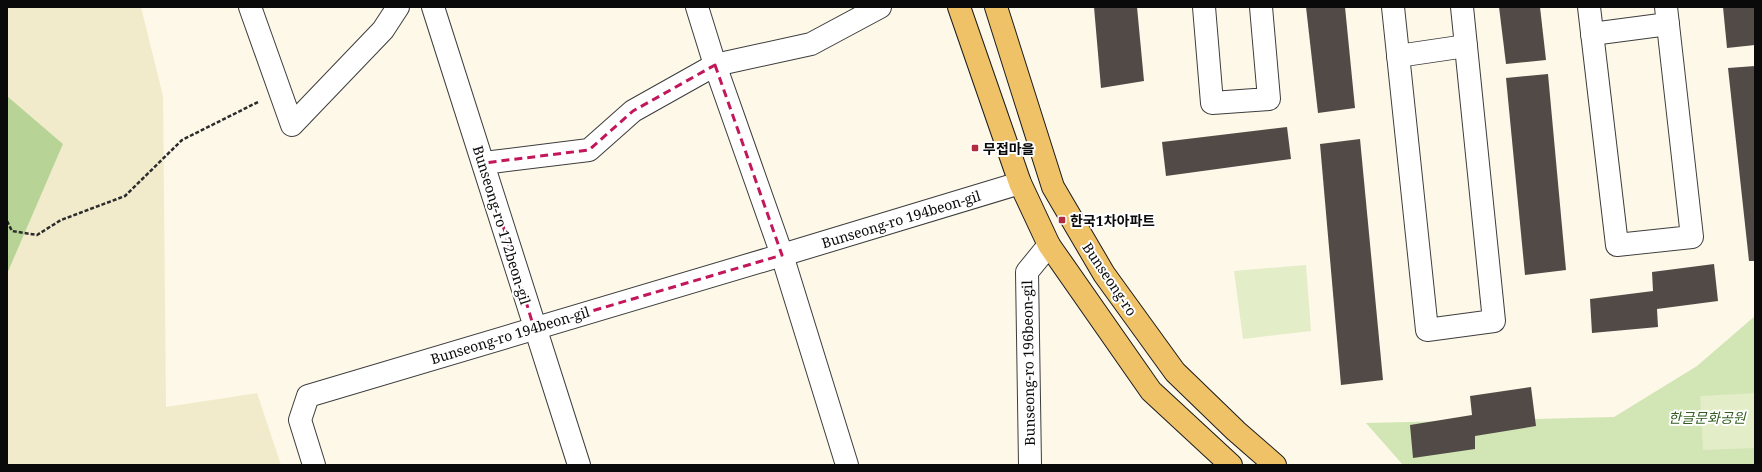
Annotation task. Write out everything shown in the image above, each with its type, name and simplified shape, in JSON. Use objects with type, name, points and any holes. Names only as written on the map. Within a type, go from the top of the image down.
[{"type":"main road","points":[[959,7],[1020,183],[1049,245],[1151,390],[1231,465]]},
{"type":"main road","name":"Bunseong-ro","points":[[996,7],[1053,187],[1104,274],[1175,372],[1236,431],[1275,465]]},
{"type":"street","points":[[250,7],[292,125],[382,30],[398,7]]},
{"type":"street","name":"Bunseong-ro 172beon-gil","points":[[433,7],[484,163],[534,328],[578,465]]},
{"type":"street","points":[[697,7],[715,65],[782,255],[847,465]]},
{"type":"street","points":[[484,163],[589,150],[633,111],[715,65],[811,44],[880,7]]},
{"type":"street","points":[[1204,7],[1212,104],[1269,99],[1261,7]]},
{"type":"street","points":[[1393,7],[1427,330],[1494,321],[1462,7]]},
{"type":"street","points":[[1589,7],[1592,34],[1617,245],[1692,237],[1667,16],[1592,34]]},
{"type":"street","points":[[1398,56],[1466,46]]},
{"type":"street","name":"Bunseong-ro 194beon-gil","points":[[314,465],[300,420],[308,396],[1020,183]]},
{"type":"street","name":"Bunseong-ro 196beon-gil","points":[[1030,465],[1027,272],[1049,245]]},
{"type":"path","points":[[7,221],[12,231],[37,235],[61,220],[125,196],[182,140],[280,91]]},
{"type":"highlighted area","points":[[715,65],[782,255],[534,328],[484,163],[589,150],[633,111]]},
{"type":"shaded area","points":[[7,7],[141,7],[163,96],[166,407],[257,393],[281,465],[7,465],[7,274],[63,144],[7,96]]},
{"type":"green space","points":[[7,96],[63,144],[7,274]]},
{"type":"green space","points":[[1306,265],[1311,331],[1243,339],[1234,271]]},
{"type":"green space","name":"한글문화공원","points":[[1755,316],[1755,465],[1403,465],[1366,423],[1614,417],[1697,366]]},
{"type":"green space","points":[[1755,393],[1755,448],[1703,450],[1700,396]]},
{"type":"building","points":[[1094,7],[1137,7],[1144,81],[1101,88]]},
{"type":"building","points":[[1306,7],[1345,7],[1355,108],[1318,113]]},
{"type":"building","points":[[1499,7],[1540,7],[1546,60],[1506,64]]},
{"type":"building","points":[[1723,7],[1755,7],[1755,45],[1727,48]]},
{"type":"building","points":[[1755,66],[1755,261],[1749,261],[1728,68]]},
{"type":"building","points":[[1548,74],[1566,270],[1525,275],[1506,78]]},
{"type":"building","points":[[1287,127],[1291,159],[1166,176],[1162,142]]},
{"type":"building","points":[[1360,139],[1383,380],[1341,385],[1320,144]]},
{"type":"building","points":[[1714,264],[1718,301],[1657,309],[1658,327],[1592,333],[1590,299],[1653,291],[1652,272]]},
{"type":"building","points":[[1531,387],[1536,426],[1475,436],[1475,449],[1413,458],[1410,425],[1472,415],[1470,396]]},
{"type":"place","name":"무접마을","points":[[975,148]]},
{"type":"place","name":"한국1차아파트","points":[[1062,220]]}]
